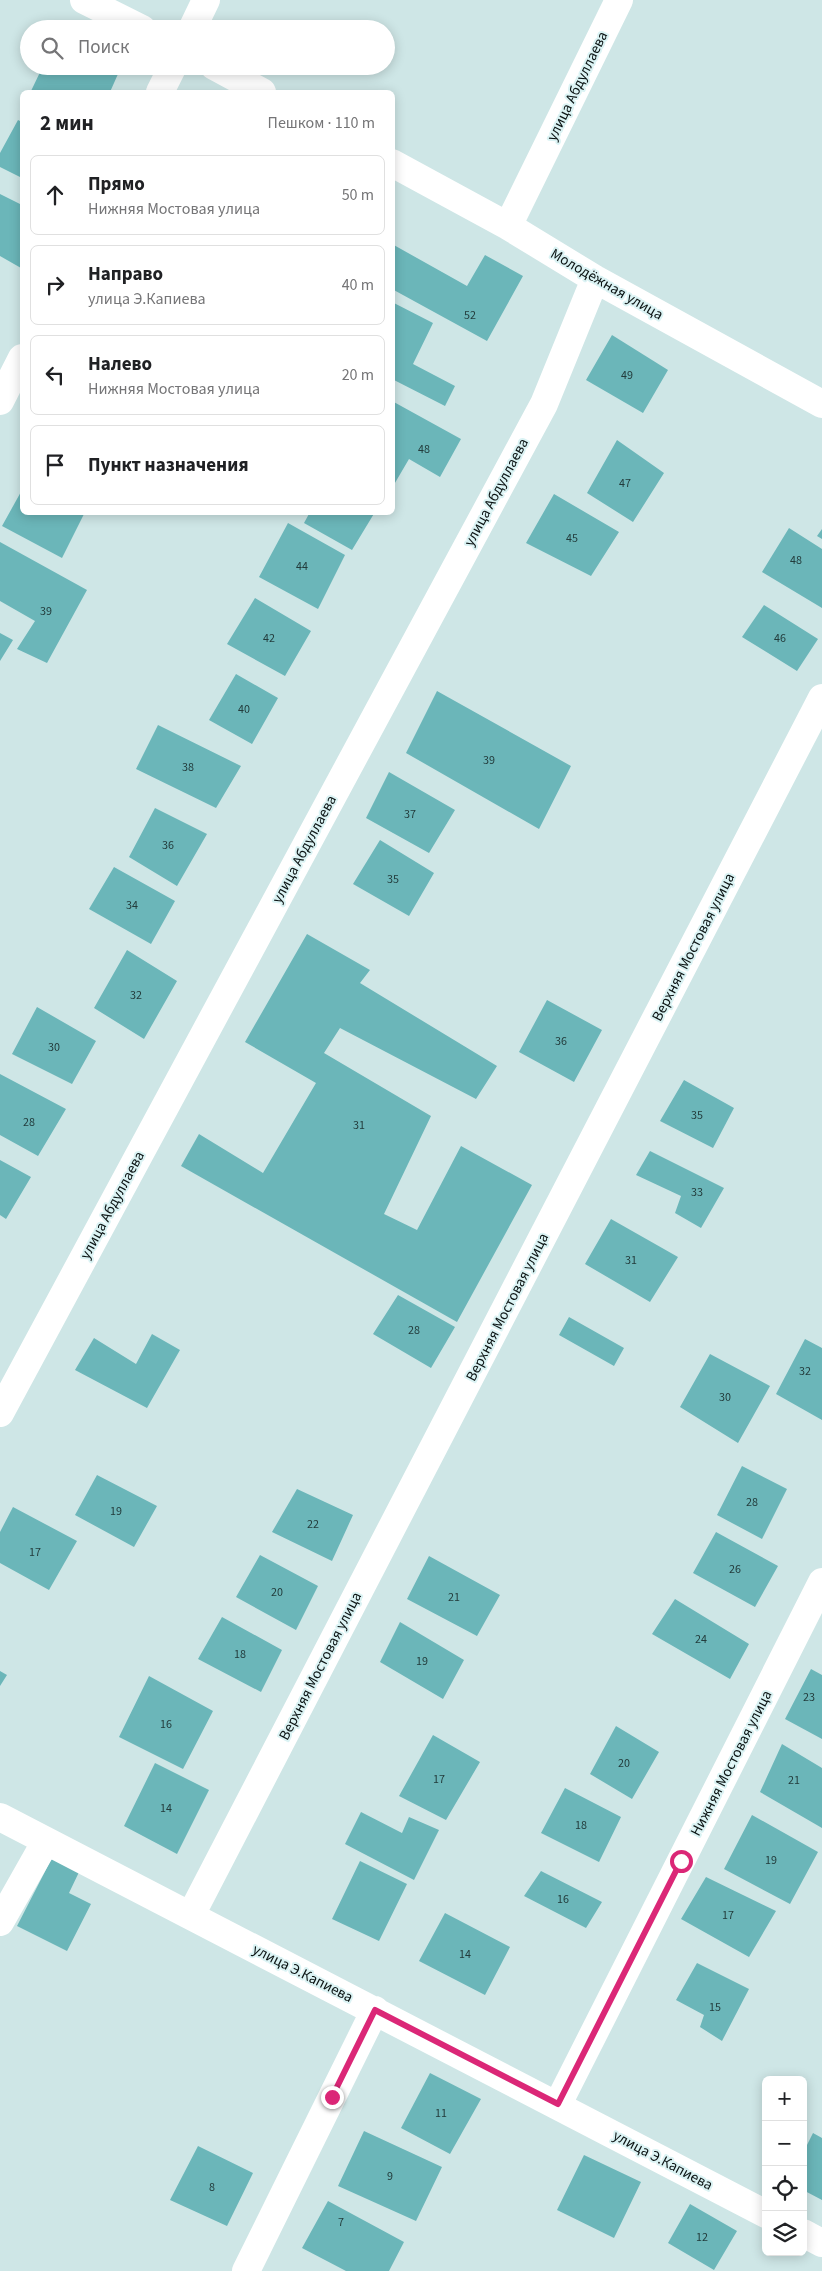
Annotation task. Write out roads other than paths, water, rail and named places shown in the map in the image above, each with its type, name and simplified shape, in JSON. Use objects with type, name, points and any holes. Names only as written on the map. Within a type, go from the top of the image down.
[{"type":"street","points":[[84,0],[124,20]]},
{"type":"street","points":[[196,20],[206,0]]},
{"type":"street","name":"улица Абдуллаева","points":[[508,226],[619,0]]},
{"type":"street","points":[[161,90],[168,75]]},
{"type":"street","points":[[231,75],[258,90]]},
{"type":"street","name":"Молодёжная улица","points":[[395,165],[508,226],[595,279],[822,404]]},
{"type":"street","name":"улица Абдуллаева","points":[[0,1413],[544,404],[595,279]]},
{"type":"street","points":[[0,401],[20,362]]},
{"type":"street","name":"Верхняя Мостовая улица","points":[[191,1915],[822,698]]},
{"type":"street","name":"Нижняя Мостовая улица","points":[[558,2104],[822,1582]]},
{"type":"street","name":"улица Э.Капиева","points":[[0,1817],[558,2104],[762,2212]]},
{"type":"street","points":[[0,1922],[46,1841]]},
{"type":"street","points":[[246,2271],[375,2010]]},
{"type":"street","points":[[807,2235],[822,2243]]}]
